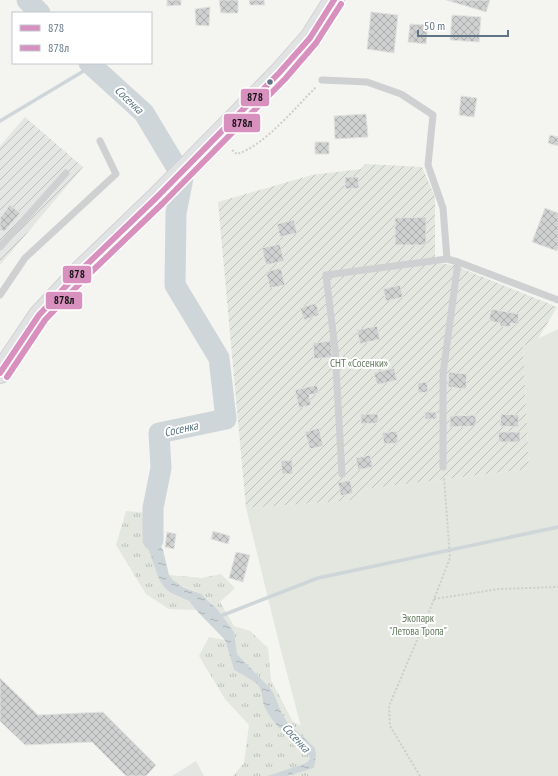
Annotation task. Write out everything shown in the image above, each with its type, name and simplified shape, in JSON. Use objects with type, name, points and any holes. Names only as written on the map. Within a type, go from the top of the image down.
[{"type":"main road","points":[[0,373],[39,315],[80,271],[157,197],[279,73],[304,44],[334,0]]},
{"type":"lane","points":[[322,80],[367,82],[401,94],[433,114],[428,164],[443,208],[446,259]]},
{"type":"lane","points":[[0,294],[25,258],[116,174],[100,141]]},
{"type":"lane","points":[[0,247],[66,173]]},
{"type":"lane","points":[[342,474],[335,349],[326,275],[446,259],[458,262],[558,300]]},
{"type":"lane","points":[[443,467],[443,374],[458,262]]},
{"type":"path","points":[[232,150],[237,154],[245,152],[277,128],[322,80]]},
{"type":"path","points":[[420,776],[390,726],[389,706],[450,558],[443,467]]},
{"type":"path","points":[[434,599],[498,589],[558,587]]},
{"type":"shaded area","points":[[25,117],[83,167],[0,265],[0,146]]},
{"type":"shaded area","points":[[196,761],[204,776],[172,776]]},
{"type":"green space","name":"СНТ «Сосенки»","points":[[366,164],[422,167],[435,197],[435,263],[453,265],[557,307],[538,339],[523,346],[529,469],[364,489],[355,500],[246,508],[218,202],[312,175],[361,169]]},
{"type":"green space","name":"Экопарк \"Летова Тропа\"","points":[[558,329],[558,776],[314,776],[279,643],[246,508],[355,500],[364,489],[529,469],[523,346]]},
{"type":"green space","points":[[126,511],[149,513],[146,526],[171,593],[189,601],[196,610],[169,609],[146,594],[116,545]]},
{"type":"green space","points":[[221,574],[235,588],[220,602],[234,626],[250,631],[268,648],[271,680],[293,722],[333,740],[398,776],[288,776],[314,768],[315,748],[288,723],[268,686],[237,654],[229,629],[219,612],[207,599],[179,584],[169,575],[202,578]]},
{"type":"green space","points":[[209,637],[225,640],[234,670],[257,684],[261,690],[264,707],[272,719],[287,736],[303,747],[309,754],[310,759],[306,763],[267,776],[233,776],[244,763],[249,725],[225,699],[199,656]]},
{"type":"water","points":[[163,509],[158,540],[163,550],[169,575],[183,587],[201,594],[217,609],[234,632],[237,654],[273,692],[282,714],[288,723],[315,748],[316,755],[314,768],[288,776],[267,776],[306,763],[310,759],[309,754],[303,747],[287,736],[272,719],[264,707],[261,690],[257,684],[234,670],[225,640],[189,601],[171,593],[165,588],[159,579],[148,548],[146,526],[149,513]]},
{"type":"building","points":[[167,0],[181,0],[181,5],[167,6]]},
{"type":"building","points":[[219,0],[238,0],[238,13],[221,13]]},
{"type":"building","points":[[249,0],[264,0],[265,5],[250,5]]},
{"type":"building","points":[[446,0],[490,0],[486,12]]},
{"type":"building","points":[[210,7],[209,26],[196,25],[195,9]]},
{"type":"building","points":[[371,12],[398,15],[394,53],[367,49]]},
{"type":"building","points":[[452,15],[481,17],[479,42],[450,40]]},
{"type":"building","points":[[410,24],[428,25],[426,44],[408,42]]},
{"type":"building","points":[[461,96],[477,98],[474,117],[459,115]]},
{"type":"building","points":[[366,114],[368,137],[335,139],[334,116]]},
{"type":"building","points":[[550,135],[558,137],[558,146],[548,143]]},
{"type":"building","points":[[315,142],[329,142],[329,154],[315,154]]},
{"type":"building","points":[[345,177],[358,177],[359,188],[345,189]]},
{"type":"building","points":[[10,205],[20,213],[4,232],[0,228],[0,218]]},
{"type":"building","points":[[545,208],[558,213],[557,251],[532,242]]},
{"type":"building","points":[[426,217],[426,245],[395,245],[395,218]]},
{"type":"building","points":[[294,220],[297,233],[280,237],[277,224]]},
{"type":"building","points":[[280,244],[284,261],[266,265],[262,248]]},
{"type":"building","points":[[281,268],[285,285],[270,288],[266,272]]},
{"type":"building","points":[[400,285],[403,297],[386,301],[383,289]]},
{"type":"building","points":[[316,303],[319,315],[304,320],[300,308]]},
{"type":"building","points":[[491,309],[519,314],[518,324],[511,323],[510,327],[500,326],[500,323],[489,321]]},
{"type":"building","points":[[377,326],[380,339],[360,344],[357,330]]},
{"type":"building","points":[[331,341],[332,357],[314,359],[313,343]]},
{"type":"building","points":[[394,368],[397,380],[377,385],[374,373]]},
{"type":"building","points":[[449,372],[467,374],[466,389],[448,387]]},
{"type":"building","points":[[427,382],[428,392],[418,393],[418,383]]},
{"type":"building","points":[[317,385],[319,393],[309,395],[311,405],[299,408],[295,390]]},
{"type":"building","points":[[425,412],[436,412],[437,419],[425,419]]},
{"type":"building","points":[[361,414],[378,414],[378,423],[361,424]]},
{"type":"building","points":[[501,414],[519,415],[518,427],[500,426]]},
{"type":"building","points":[[476,415],[476,426],[450,427],[450,416]]},
{"type":"building","points":[[319,428],[323,446],[310,449],[305,432]]},
{"type":"building","points":[[397,431],[398,443],[384,444],[382,433]]},
{"type":"building","points":[[499,432],[520,432],[520,442],[498,442]]},
{"type":"building","points":[[370,455],[373,467],[358,470],[356,458]]},
{"type":"building","points":[[292,460],[293,474],[282,474],[281,461]]},
{"type":"building","points":[[350,480],[353,493],[341,496],[338,483]]},
{"type":"building","points":[[213,531],[230,536],[228,544],[211,539]]},
{"type":"building","points":[[167,532],[176,534],[174,549],[165,547]]},
{"type":"building","points":[[236,552],[250,555],[243,582],[229,578]]},
{"type":"building","points":[[0,678],[38,715],[103,712],[156,765],[146,776],[126,776],[92,742],[25,745],[0,721]]},
{"type":"waterway","name":"Сосенка","points":[[27,0],[39,12]]},
{"type":"waterway","name":"Сосенка","points":[[90,64],[144,113],[183,178],[176,213],[175,285],[219,358],[226,419],[159,433],[161,468],[153,508],[153,540]]},
{"type":"waterway","points":[[0,121],[92,66]]},
{"type":"waterway","points":[[218,617],[318,578],[558,527]]},
{"type":"transit line","name":"878","points":[[0,373],[39,315],[80,271],[157,197],[279,73],[310,38],[334,0]]},
{"type":"transit line","name":"878л","points":[[7,377],[45,320],[86,277],[163,203],[285,79],[316,43],[341,4]]}]
